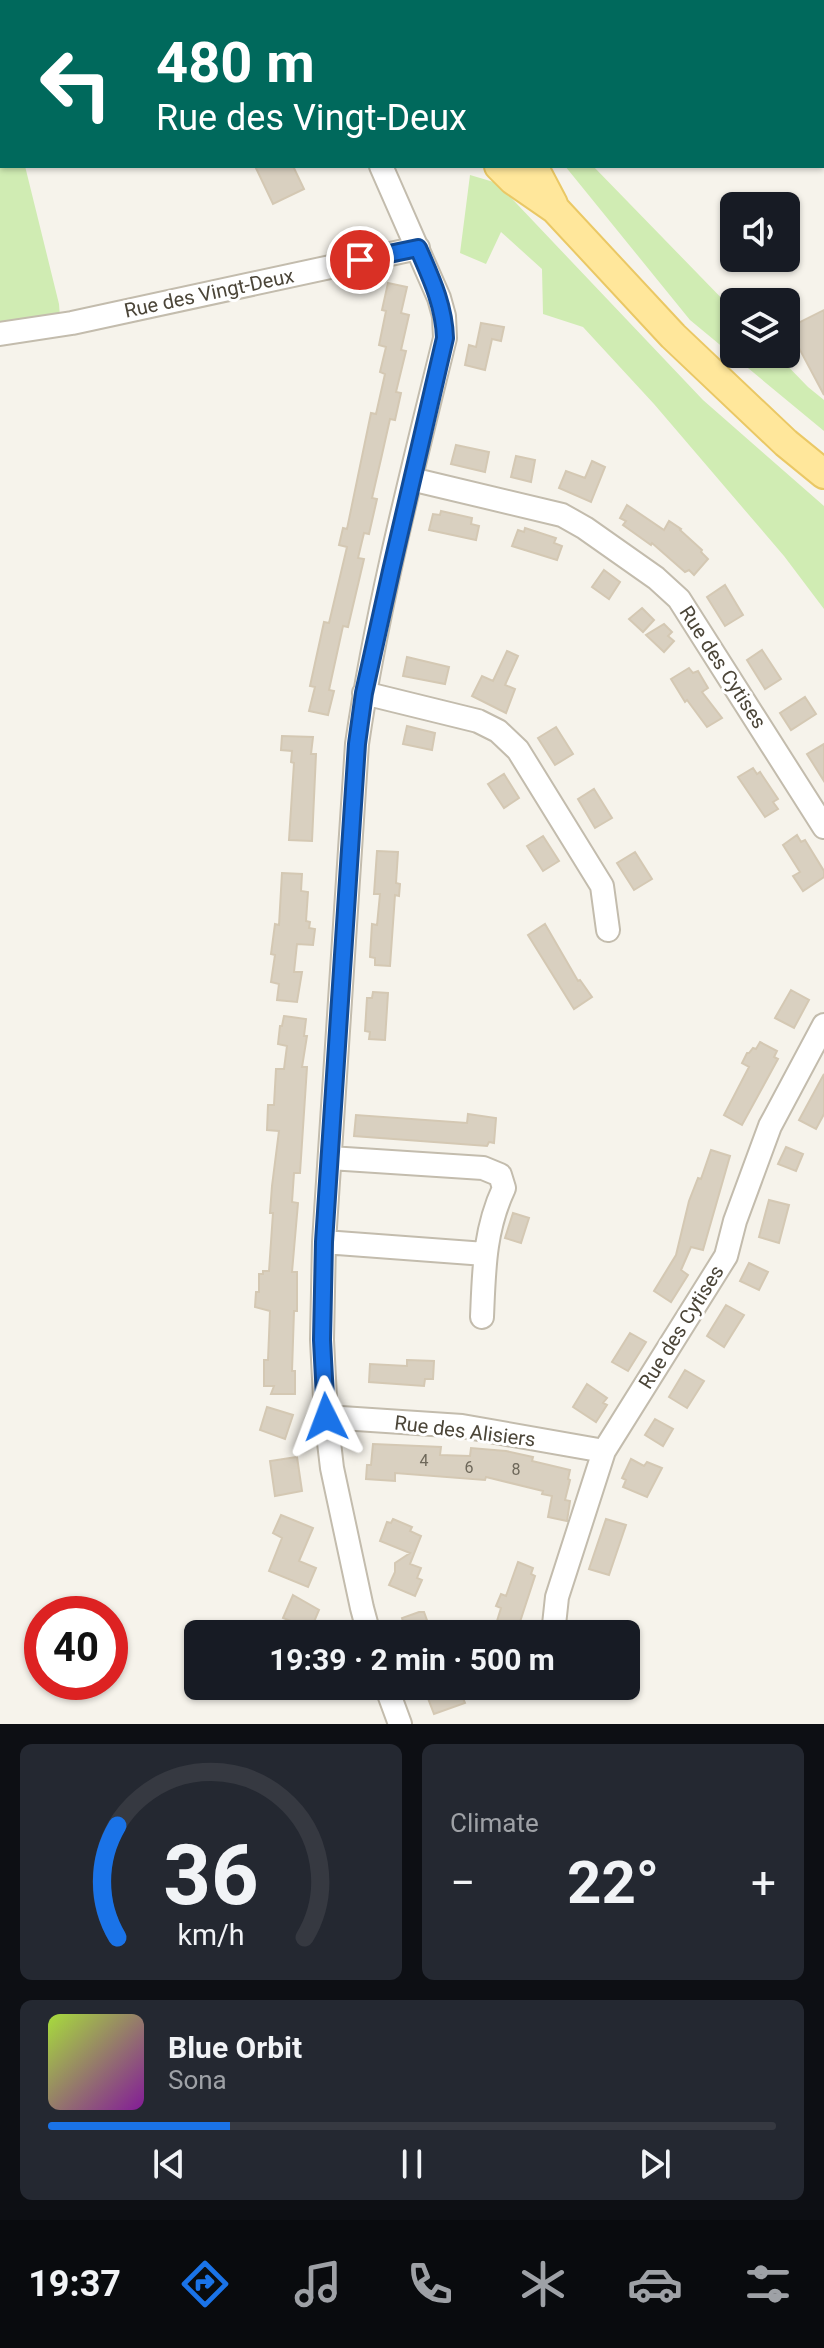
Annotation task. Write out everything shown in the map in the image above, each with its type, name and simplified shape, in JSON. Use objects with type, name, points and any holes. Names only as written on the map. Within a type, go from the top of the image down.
[{"type":"main road","points":[[501,168],[555,209],[673,336],[786,443],[824,474]]},
{"type":"main road","points":[[534,168],[555,209]]},
{"type":"street","points":[[366,1620],[332,1468],[326,1417],[322,1340],[324,1242],[353,791],[364,693],[445,338],[439,298],[391,171]]},
{"type":"street","name":"Rue des Vingt-Deux","points":[[0,334],[72,323],[418,248]]},
{"type":"street","name":"Rue des Cytises","points":[[411,479],[562,515],[656,578],[679,599],[824,827]]},
{"type":"street","points":[[364,693],[478,721],[498,731],[518,750],[602,886],[608,930]]},
{"type":"street","name":"Rue des Cytises","points":[[555,1620],[557,1597],[604,1451],[726,1256],[735,1221],[770,1126],[824,1025]]},
{"type":"street","points":[[330,1158],[483,1168],[500,1175],[504,1188],[493,1211],[485,1254],[482,1317]]},
{"type":"street","points":[[324,1242],[485,1254]]},
{"type":"street","name":"Rue des Alisiers","points":[[326,1417],[462,1426],[604,1451]]},
{"type":"street","points":[[391,1700],[400,1724]]},
{"type":"green space","points":[[0,168],[25,168],[60,317],[0,326]]},
{"type":"green space","points":[[567,168],[595,168],[720,297],[720,345],[690,320]]},
{"type":"green space","points":[[470,175],[497,183],[703,400],[824,506],[824,609],[784,556],[654,404],[583,327],[543,314],[542,269],[501,232],[486,264],[460,253]]},
{"type":"green space","points":[[748,368],[790,368],[824,400],[824,431]]},
{"type":"building","points":[[256,168],[294,168],[304,189],[273,204]]},
{"type":"building","points":[[388,283],[407,287],[401,313],[409,315],[401,350],[406,351],[396,392],[401,393],[395,420],[390,419],[372,498],[377,499],[369,534],[364,533],[358,558],[364,559],[348,627],[343,626],[329,690],[334,691],[328,715],[309,711],[315,687],[310,686],[324,622],[329,623],[347,547],[339,545],[343,528],[347,529],[371,413],[376,414],[385,374],[380,372],[386,347],[379,345]]},
{"type":"building","points":[[824,310],[824,395],[800,350],[800,322]]},
{"type":"building","points":[[481,323],[504,327],[501,341],[492,339],[485,370],[465,365],[469,345],[476,347]]},
{"type":"building","points":[[456,445],[489,452],[485,472],[451,464]]},
{"type":"building","points":[[516,456],[535,460],[531,482],[511,477]]},
{"type":"building","points":[[592,461],[605,467],[591,502],[559,488],[566,471],[585,478]]},
{"type":"building","points":[[627,505],[664,530],[669,521],[681,529],[708,559],[694,575],[689,570],[685,572],[652,543],[623,525],[626,521],[620,518]]},
{"type":"building","points":[[441,511],[472,518],[471,524],[479,526],[476,540],[429,530],[433,514],[440,515]]},
{"type":"building","points":[[525,528],[556,538],[554,543],[562,546],[557,560],[512,546],[518,530],[524,532]]},
{"type":"building","points":[[604,570],[620,582],[609,599],[592,587]]},
{"type":"building","points":[[725,585],[743,615],[725,626],[707,597]]},
{"type":"building","points":[[642,608],[654,620],[643,632],[629,619]]},
{"type":"building","points":[[664,624],[672,632],[668,636],[674,641],[664,652],[646,635]]},
{"type":"building","points":[[762,650],[781,679],[765,689],[747,660]]},
{"type":"building","points":[[507,651],[518,656],[505,685],[515,689],[506,713],[472,696],[482,676],[493,681]]},
{"type":"building","points":[[407,657],[449,667],[445,684],[403,676]]},
{"type":"building","points":[[689,668],[693,673],[698,671],[708,688],[702,692],[722,718],[707,727],[687,700],[685,702],[671,679]]},
{"type":"building","points":[[805,697],[816,714],[791,730],[780,713]]},
{"type":"building","points":[[407,726],[435,733],[432,750],[403,744]]},
{"type":"building","points":[[556,727],[573,754],[555,765],[538,738]]},
{"type":"building","points":[[282,736],[313,737],[311,754],[316,754],[312,841],[289,840],[294,763],[291,762],[292,751],[281,750]]},
{"type":"building","points":[[824,744],[824,781],[807,754]]},
{"type":"building","points":[[753,768],[757,774],[760,772],[778,799],[773,802],[778,809],[765,817],[738,777]]},
{"type":"building","points":[[504,774],[519,798],[504,808],[488,784]]},
{"type":"building","points":[[594,789],[612,818],[595,828],[578,799]]},
{"type":"building","points":[[797,835],[801,842],[805,840],[824,871],[824,877],[803,891],[793,876],[800,872],[783,845]]},
{"type":"building","points":[[543,836],[559,861],[543,871],[527,846]]},
{"type":"building","points":[[377,851],[398,852],[396,883],[400,884],[399,896],[395,895],[390,966],[375,965],[375,958],[370,957],[372,924],[377,925],[380,894],[374,894]]},
{"type":"building","points":[[635,852],[652,879],[634,890],[617,863]]},
{"type":"building","points":[[282,873],[302,874],[301,891],[308,892],[306,921],[310,922],[309,928],[315,929],[313,945],[297,944],[294,972],[302,972],[297,1002],[277,1000],[279,984],[271,982],[275,955],[271,954],[275,924],[279,925]]},
{"type":"building","points":[[545,924],[578,981],[592,997],[574,1009],[528,935]]},
{"type":"building","points":[[791,990],[809,1000],[794,1028],[775,1018]]},
{"type":"building","points":[[373,992],[388,993],[385,1040],[369,1039],[370,1032],[365,1031],[367,998],[372,998]]},
{"type":"building","points":[[284,1016],[306,1019],[304,1036],[307,1036],[302,1067],[307,1067],[300,1173],[294,1173],[292,1202],[298,1203],[292,1272],[297,1272],[292,1371],[295,1371],[295,1394],[271,1394],[274,1386],[264,1386],[270,1311],[255,1307],[259,1274],[269,1271],[273,1213],[270,1213],[279,1131],[267,1130],[268,1105],[274,1105],[276,1069],[284,1069],[287,1046],[278,1044]]},
{"type":"building","points":[[760,1042],[777,1051],[774,1057],[778,1059],[742,1125],[724,1115],[749,1067],[742,1063],[747,1053],[756,1049]]},
{"type":"building","points":[[824,1074],[824,1114],[816,1129],[799,1120]]},
{"type":"building","points":[[468,1114],[496,1118],[494,1143],[489,1142],[487,1146],[354,1136],[356,1115],[467,1123]]},
{"type":"building","points":[[786,1147],[803,1154],[796,1171],[778,1164]]},
{"type":"building","points":[[711,1150],[730,1156],[703,1250],[691,1247],[681,1270],[688,1275],[671,1302],[654,1291],[676,1255],[689,1201]]},
{"type":"building","points":[[769,1200],[789,1205],[779,1243],[759,1237]]},
{"type":"building","points":[[513,1213],[529,1218],[521,1243],[505,1238]]},
{"type":"building","points":[[749,1263],[768,1272],[759,1290],[740,1281]]},
{"type":"building","points":[[726,1305],[744,1315],[724,1347],[707,1336]]},
{"type":"building","points":[[630,1333],[646,1342],[628,1371],[612,1362]]},
{"type":"building","points":[[407,1360],[434,1361],[433,1379],[425,1379],[424,1386],[369,1382],[370,1364],[407,1366]]},
{"type":"building","points":[[685,1370],[704,1381],[687,1408],[669,1397]]},
{"type":"building","points":[[587,1384],[607,1398],[603,1403],[607,1405],[596,1422],[573,1407]]},
{"type":"building","points":[[267,1407],[293,1415],[285,1439],[260,1430]]},
{"type":"building","points":[[655,1419],[673,1429],[663,1446],[645,1435]]},
{"type":"building","points":[[373,1444],[441,1447],[440,1455],[470,1456],[471,1448],[506,1451],[570,1470],[565,1500],[570,1501],[567,1521],[548,1517],[552,1496],[542,1494],[543,1491],[486,1477],[485,1480],[395,1473],[395,1481],[366,1479]]},
{"type":"building","points":[[297,1457],[302,1491],[275,1496],[270,1461]]},
{"type":"building","points":[[631,1459],[644,1466],[647,1462],[662,1468],[647,1497],[623,1487],[626,1480],[622,1478]]},
{"type":"building","points":[[281,1515],[313,1528],[299,1561],[316,1568],[308,1587],[269,1571],[282,1538],[273,1533]]},
{"type":"building","points":[[393,1519],[412,1527],[410,1531],[421,1536],[410,1564],[421,1568],[417,1578],[422,1580],[415,1596],[389,1585],[395,1563],[410,1553],[380,1541],[387,1522],[391,1523]]},
{"type":"building","points":[[606,1519],[626,1525],[609,1575],[589,1569]]},
{"type":"building","points":[[518,1562],[533,1568],[531,1574],[535,1576],[521,1620],[497,1620],[501,1608],[496,1606],[501,1594],[506,1596]]},
{"type":"building","points":[[293,1595],[319,1610],[315,1620],[283,1618]]},
{"type":"building","points":[[424,1612],[427,1620],[403,1620]]},
{"type":"building","points":[[429,1700],[464,1700],[465,1703],[434,1714]]},
{"type":"route","points":[[326,1417],[322,1340],[324,1242],[357,744],[364,693],[445,338],[439,298],[418,248],[360,260]]}]
